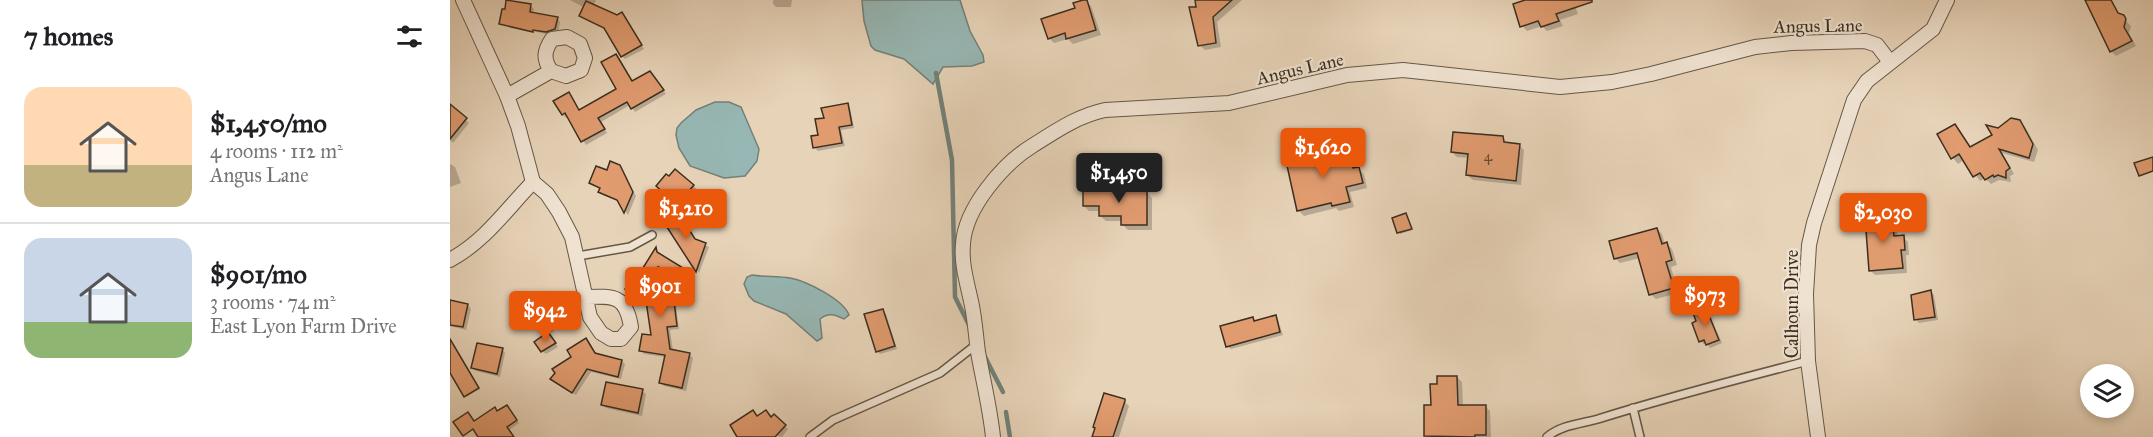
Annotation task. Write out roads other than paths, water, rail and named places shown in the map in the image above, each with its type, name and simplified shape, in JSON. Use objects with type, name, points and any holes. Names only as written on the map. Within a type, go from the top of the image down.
[{"type":"street","points":[[463,0],[507,96],[533,182],[547,194],[572,237],[578,256],[585,297]]},
{"type":"street","name":"Calhoun Drive","points":[[1818,437],[1808,361],[1807,267],[1815,223],[1854,100],[1868,81],[1933,29],[1947,0]]},
{"type":"street","name":"Angus Lane","points":[[993,437],[990,404],[963,266],[963,241],[968,221],[995,176],[1023,151],[1087,114],[1105,110],[1229,103],[1347,75],[1403,70],[1560,87],[1586,85],[1652,74],[1755,47],[1791,43],[1865,41],[1877,45],[1890,62]]},
{"type":"street","points":[[507,96],[551,71]]},
{"type":"street","points":[[450,260],[469,250],[495,226],[533,182]]},
{"type":"lane","points":[[578,256],[630,247],[652,235]]},
{"type":"lane","points":[[810,437],[833,420],[940,374],[977,344]]},
{"type":"lane","points":[[1547,437],[1558,429],[1808,361]]},
{"type":"lane","points":[[1633,408],[1640,437]]},
{"type":"water","points":[[862,0],[960,0],[970,31],[983,55],[984,62],[972,66],[943,67],[933,84],[904,59],[875,50],[871,46],[864,21]]},
{"type":"water","points":[[715,102],[729,102],[741,107],[759,149],[757,161],[745,176],[724,178],[690,166],[679,148],[677,128],[696,110]]},
{"type":"water","points":[[752,275],[790,278],[805,283],[832,297],[849,315],[844,319],[829,315],[820,319],[822,338],[817,341],[786,314],[754,301],[749,296],[744,284],[747,277]]},
{"type":"waterway","points":[[936,73],[952,160],[955,297],[970,327]]},
{"type":"waterway","points":[[983,353],[1003,392]]},
{"type":"waterway","points":[[1006,412],[1010,437]]}]
